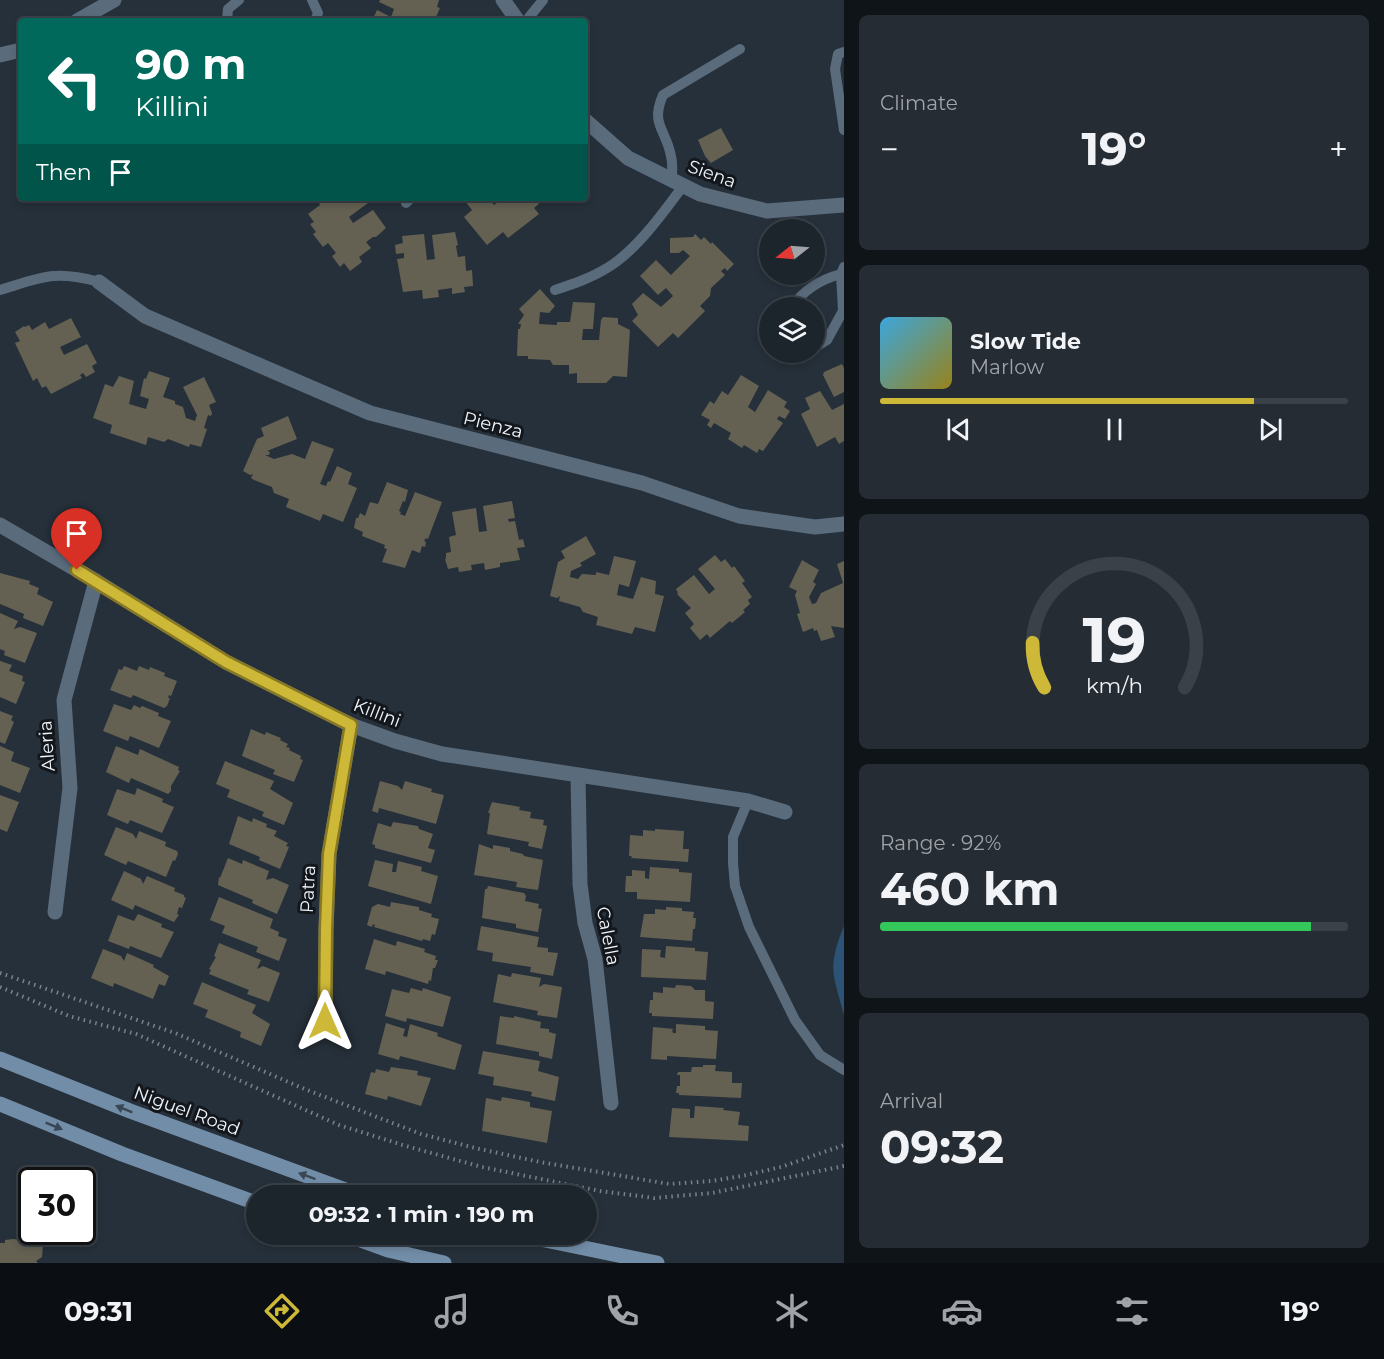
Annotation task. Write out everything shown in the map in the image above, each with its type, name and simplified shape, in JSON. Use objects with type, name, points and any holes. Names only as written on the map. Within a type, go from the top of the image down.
[{"type":"main road","name":"Niguel Road","points":[[0,1059],[130,1111],[332,1185]]},
{"type":"main road","points":[[0,1104],[122,1154],[246,1199]]},
{"type":"main road","points":[[372,1245],[388,1251],[444,1263]]},
{"type":"main road","points":[[569,1245],[657,1263]]},
{"type":"street","points":[[82,18],[114,0]]},
{"type":"street","points":[[504,0],[517,18]]},
{"type":"street","points":[[0,56],[18,52]]},
{"type":"street","name":"Siena","points":[[588,123],[628,158],[700,194],[767,211],[844,205]]},
{"type":"street","name":"Pienza","points":[[99,282],[145,316],[370,413],[642,483],[739,516],[815,527],[844,524]]},
{"type":"street","name":"Killini","points":[[0,525],[96,581],[226,662],[351,725],[395,741],[442,754],[748,801],[785,812]]},
{"type":"street","name":"Aleria","points":[[54,912],[70,788],[64,700],[96,581]]},
{"type":"street","name":"Patra","points":[[325,1021],[329,854],[351,725]]},
{"type":"street","name":"Calella","points":[[578,776],[580,884],[585,923],[595,959],[611,1103]]},
{"type":"lane","points":[[227,18],[228,9],[239,0]]},
{"type":"lane","points":[[312,0],[318,13],[316,18]]},
{"type":"lane","points":[[528,18],[543,0]]},
{"type":"lane","points":[[555,290],[609,267],[659,218],[678,183],[659,123],[657,109],[663,95],[740,49]]},
{"type":"lane","points":[[844,52],[838,54],[835,69],[844,130]]},
{"type":"lane","points":[[798,297],[827,278],[843,271],[843,311],[825,341]]},
{"type":"lane","points":[[0,291],[47,275],[73,275],[99,282]]},
{"type":"lane","points":[[748,801],[733,837],[733,863],[735,886],[749,927],[795,1020],[820,1055],[844,1070]]},
{"type":"path","points":[[0,973],[175,1033],[307,1090],[421,1134],[540,1162],[669,1184],[742,1176],[781,1167],[844,1145]]},
{"type":"path","points":[[0,987],[69,1016],[136,1034],[339,1125],[406,1146],[514,1173],[600,1191],[654,1198],[712,1193],[844,1166]]},
{"type":"shaded area","points":[[844,926],[844,1015],[835,980],[834,961]]},
{"type":"building","points":[[380,0],[439,0],[437,7],[440,8],[436,17],[440,18],[373,18],[377,10],[391,17],[394,9],[379,2]]},
{"type":"building","points":[[721,128],[733,150],[711,163],[698,140]]},
{"type":"building","points":[[366,201],[368,203],[349,217],[353,223],[373,210],[386,228],[366,242],[371,248],[359,257],[362,262],[350,271],[344,263],[340,267],[332,256],[336,253],[328,243],[323,247],[313,234],[316,232],[310,224],[314,222],[308,214],[320,205],[319,202]]},
{"type":"building","points":[[465,201],[491,201],[494,205],[500,201],[542,201],[534,208],[539,214],[508,238],[503,232],[487,245],[464,217],[472,210]]},
{"type":"building","points":[[455,232],[458,257],[465,256],[466,271],[472,270],[473,286],[464,287],[465,292],[452,294],[452,288],[438,290],[439,297],[423,299],[422,290],[403,292],[397,259],[404,258],[404,253],[396,254],[395,245],[403,243],[402,236],[424,234],[427,260],[435,259],[432,235]]},
{"type":"building","points":[[695,234],[701,240],[704,237],[711,244],[712,242],[734,264],[727,271],[725,268],[721,271],[725,275],[711,288],[710,296],[700,306],[705,311],[678,338],[673,333],[658,347],[632,321],[638,315],[632,304],[643,293],[661,307],[673,296],[666,288],[658,295],[640,276],[656,260],[671,275],[690,256],[683,250],[679,253],[670,253],[670,238],[693,237]]},
{"type":"building","points":[[540,289],[555,306],[549,313],[540,312],[539,324],[557,325],[557,322],[570,322],[573,302],[595,303],[593,329],[583,329],[582,340],[599,340],[603,317],[618,318],[618,324],[630,330],[627,377],[613,376],[606,383],[577,383],[577,373],[569,374],[569,365],[553,365],[550,360],[517,356],[518,329],[521,324],[518,324],[524,315],[519,309]]},
{"type":"building","points":[[71,318],[81,337],[60,347],[64,355],[87,344],[97,363],[92,366],[95,372],[86,377],[83,373],[80,375],[82,378],[51,394],[46,386],[42,388],[37,378],[33,381],[15,343],[20,341],[15,332],[29,325],[32,330],[45,322],[49,329]]},
{"type":"building","points":[[842,364],[844,392],[834,397],[823,375],[824,372]]},
{"type":"building","points":[[149,371],[170,378],[163,397],[183,407],[186,418],[195,421],[197,415],[183,387],[204,377],[216,402],[209,405],[212,413],[211,416],[208,415],[204,428],[207,429],[201,447],[190,444],[189,447],[168,439],[164,442],[148,437],[146,445],[110,433],[112,425],[93,418],[105,384],[113,387],[119,376],[134,381],[129,404],[146,409],[149,399],[140,396],[144,378],[146,379]]},
{"type":"building","points":[[741,375],[759,386],[748,407],[755,412],[768,390],[787,402],[784,407],[790,411],[785,419],[779,416],[777,419],[783,423],[763,451],[759,449],[757,453],[744,445],[742,448],[728,439],[731,433],[714,423],[711,428],[707,425],[710,420],[701,415],[710,401],[714,404],[722,391],[728,395]]},
{"type":"building","points":[[820,391],[832,410],[844,404],[844,441],[839,444],[835,437],[817,447],[801,414],[810,409],[805,398]]},
{"type":"building","points":[[288,416],[297,439],[267,451],[270,452],[269,455],[265,455],[274,459],[292,454],[305,459],[312,441],[334,449],[320,484],[326,486],[328,481],[330,482],[337,466],[352,473],[348,484],[357,488],[343,522],[323,514],[320,521],[286,507],[289,499],[274,493],[272,487],[254,480],[251,478],[253,474],[250,475],[243,471],[257,439],[264,436],[261,428]]},
{"type":"building","points":[[387,482],[408,490],[405,502],[403,501],[399,511],[405,516],[415,492],[442,502],[428,539],[424,541],[426,542],[425,547],[422,546],[420,553],[412,550],[405,568],[382,562],[387,549],[384,548],[385,545],[362,536],[363,532],[354,528],[356,518],[360,513],[365,516],[370,502],[378,504]]},
{"type":"building","points":[[512,501],[515,518],[508,519],[509,522],[515,521],[519,540],[523,539],[525,547],[517,548],[520,560],[500,563],[500,567],[485,570],[484,563],[471,565],[472,570],[459,572],[458,567],[448,569],[445,559],[446,553],[451,552],[449,537],[456,535],[452,512],[476,508],[479,532],[487,531],[483,506]]},
{"type":"building","points":[[586,536],[596,554],[580,563],[582,566],[571,571],[570,577],[578,579],[582,574],[596,575],[596,572],[609,575],[614,556],[636,561],[629,587],[619,584],[617,595],[633,599],[641,577],[656,581],[655,594],[664,596],[655,632],[635,627],[632,634],[596,625],[598,617],[583,612],[580,607],[559,601],[560,596],[557,598],[550,596],[558,562],[565,558],[561,551]]},
{"type":"building","points":[[715,555],[721,562],[725,559],[732,568],[734,566],[745,581],[742,583],[752,597],[748,600],[750,604],[743,610],[745,612],[732,623],[730,621],[710,638],[707,634],[700,640],[690,628],[694,624],[685,613],[691,608],[677,594],[676,589],[694,575],[709,594],[715,589],[698,569]]},
{"type":"building","points":[[802,560],[819,570],[813,582],[816,584],[809,597],[812,604],[816,603],[821,593],[843,583],[837,564],[844,561],[844,628],[831,626],[835,637],[821,641],[817,630],[814,631],[813,628],[803,632],[797,614],[800,613],[795,595],[797,591],[789,587]]},
{"type":"building","points":[[0,573],[30,581],[29,584],[39,588],[37,594],[53,602],[43,626],[23,618],[24,614],[0,604]]},
{"type":"building","points":[[0,613],[18,621],[14,629],[20,627],[37,633],[25,663],[4,655],[5,651],[0,649]]},
{"type":"building","points":[[0,661],[12,665],[9,671],[23,676],[22,681],[25,682],[16,704],[0,697]]},
{"type":"building","points":[[124,666],[137,671],[139,666],[149,670],[150,667],[177,681],[171,696],[169,695],[167,706],[164,708],[133,695],[131,698],[110,690],[119,669],[122,670]]},
{"type":"building","points":[[114,704],[131,710],[134,705],[140,708],[142,706],[171,721],[159,748],[130,736],[128,741],[103,731]]},
{"type":"building","points":[[0,711],[13,716],[11,720],[14,722],[5,744],[0,742]]},
{"type":"building","points":[[251,729],[281,738],[280,740],[288,744],[286,747],[290,748],[289,750],[301,756],[300,759],[303,760],[294,782],[273,774],[275,770],[242,756]]},
{"type":"building","points":[[0,746],[14,752],[11,761],[30,768],[20,793],[0,785]]},
{"type":"building","points":[[116,746],[138,755],[140,749],[179,767],[180,771],[171,786],[171,791],[168,794],[131,778],[129,783],[106,772]]},
{"type":"building","points":[[225,761],[274,781],[270,789],[293,803],[284,825],[262,816],[264,812],[227,797],[230,790],[216,784]]},
{"type":"building","points":[[380,781],[398,786],[402,790],[405,781],[444,795],[436,824],[379,808],[378,813],[372,811]]},
{"type":"building","points":[[137,788],[163,799],[162,802],[174,807],[162,833],[130,820],[128,824],[107,815],[117,789],[135,795]]},
{"type":"building","points":[[0,795],[19,802],[7,832],[0,829]]},
{"type":"building","points":[[492,802],[520,807],[519,810],[531,812],[530,818],[544,820],[543,825],[547,826],[542,849],[528,846],[529,842],[487,834],[490,813],[488,813]]},
{"type":"building","points":[[238,816],[252,822],[253,818],[267,824],[266,827],[277,831],[274,836],[288,843],[286,846],[289,847],[280,869],[259,860],[260,857],[229,844]]},
{"type":"building","points":[[393,822],[418,826],[419,829],[433,834],[428,848],[435,850],[431,863],[375,848],[372,844],[378,823],[391,827]]},
{"type":"building","points":[[116,827],[133,834],[136,839],[139,831],[166,842],[165,846],[177,851],[178,854],[166,877],[128,861],[126,865],[104,855]]},
{"type":"building","points":[[655,829],[684,831],[683,849],[689,849],[688,862],[629,856],[630,835],[643,836],[643,830],[655,831]]},
{"type":"building","points":[[479,844],[493,849],[493,845],[510,848],[510,851],[543,860],[538,890],[516,887],[517,882],[474,875]]},
{"type":"building","points":[[228,858],[242,864],[243,860],[269,871],[266,880],[273,878],[289,885],[277,914],[252,903],[253,900],[218,885],[219,877]]},
{"type":"building","points":[[375,860],[393,864],[392,872],[396,872],[398,861],[422,867],[421,871],[438,876],[431,904],[368,886]]},
{"type":"building","points":[[650,867],[679,869],[679,872],[692,873],[690,902],[637,899],[637,892],[625,892],[626,876],[632,876],[632,870],[645,871],[645,878],[649,879]]},
{"type":"building","points":[[124,871],[141,879],[143,884],[147,876],[175,888],[174,891],[184,895],[186,898],[182,908],[179,907],[177,914],[179,915],[174,922],[135,905],[133,910],[111,900]]},
{"type":"building","points":[[488,886],[524,893],[525,901],[539,904],[538,908],[542,909],[538,932],[516,928],[516,924],[482,918],[485,889]]},
{"type":"building","points":[[219,897],[273,919],[270,928],[279,932],[278,936],[287,939],[279,961],[256,952],[258,947],[222,933],[225,926],[210,920]]},
{"type":"building","points":[[391,902],[419,907],[419,910],[439,919],[435,935],[432,934],[430,941],[423,939],[422,941],[374,927],[373,924],[372,927],[367,925],[372,907],[378,904],[390,907]]},
{"type":"building","points":[[666,907],[682,908],[682,911],[694,912],[693,918],[696,918],[692,941],[640,937],[644,914],[655,914],[655,909],[666,910]]},
{"type":"building","points":[[138,914],[174,932],[161,958],[130,946],[129,949],[108,941],[118,915],[134,921]]},
{"type":"building","points":[[481,926],[539,937],[537,947],[548,948],[548,952],[558,953],[553,976],[530,972],[531,967],[492,961],[493,953],[477,950]]},
{"type":"building","points":[[374,939],[396,946],[397,941],[425,949],[424,952],[436,956],[435,960],[438,960],[433,968],[431,981],[429,980],[428,984],[386,971],[385,975],[365,969]]},
{"type":"building","points":[[219,943],[261,960],[257,969],[263,966],[280,973],[269,1002],[247,994],[249,990],[209,974]]},
{"type":"building","points":[[666,946],[695,948],[695,951],[708,952],[706,980],[641,977],[642,949],[661,950],[660,957],[665,958]]},
{"type":"building","points":[[103,949],[121,956],[124,961],[127,953],[154,965],[153,967],[169,976],[165,986],[159,984],[153,999],[114,983],[113,987],[91,978]]},
{"type":"building","points":[[512,973],[541,978],[539,987],[544,984],[562,987],[557,1018],[537,1015],[538,1011],[493,1002],[498,974],[511,977]]},
{"type":"building","points":[[202,982],[256,1005],[252,1013],[270,1024],[261,1046],[240,1037],[241,1032],[205,1017],[208,1010],[193,1004]]},
{"type":"building","points":[[676,985],[705,990],[705,1001],[714,1002],[713,1019],[652,1016],[652,1013],[649,1013],[653,992],[663,993],[663,987],[675,988]]},
{"type":"building","points":[[411,988],[422,991],[423,988],[451,997],[443,1027],[407,1018],[406,1022],[385,1016],[392,989],[409,993]]},
{"type":"building","points":[[500,1016],[514,1018],[514,1016],[541,1022],[540,1028],[549,1029],[549,1032],[556,1034],[552,1059],[539,1056],[539,1052],[496,1044]]},
{"type":"building","points":[[386,1023],[405,1029],[403,1036],[407,1037],[410,1024],[438,1033],[437,1036],[462,1045],[455,1070],[400,1056],[399,1060],[378,1054]]},
{"type":"building","points":[[676,1024],[705,1026],[705,1030],[718,1031],[716,1059],[667,1056],[667,1060],[651,1059],[653,1027],[674,1029],[673,1033],[676,1033]]},
{"type":"building","points":[[483,1051],[540,1061],[538,1071],[559,1077],[555,1101],[531,1096],[532,1092],[493,1085],[494,1077],[478,1074]]},
{"type":"building","points":[[703,1065],[716,1065],[715,1071],[732,1072],[732,1083],[742,1083],[741,1098],[676,1093],[677,1086],[680,1086],[678,1072],[691,1072],[692,1067],[703,1067]]},
{"type":"building","points":[[391,1067],[418,1071],[417,1075],[431,1078],[421,1106],[388,1096],[387,1100],[365,1094],[371,1072],[375,1073],[376,1069],[389,1072]]},
{"type":"building","points":[[502,1097],[530,1102],[530,1107],[552,1111],[547,1143],[482,1131],[486,1098],[501,1101]]},
{"type":"building","points":[[695,1106],[724,1108],[723,1110],[740,1112],[738,1125],[749,1126],[748,1141],[669,1137],[672,1108],[690,1109],[690,1118],[694,1118]]},
{"type":"building","points":[[18,1239],[18,1245],[43,1245],[42,1257],[36,1261],[38,1263],[0,1263],[0,1243],[5,1243],[5,1240]]},
{"type":"route","points":[[77,570],[226,662],[351,725],[329,854],[325,1021]]}]
